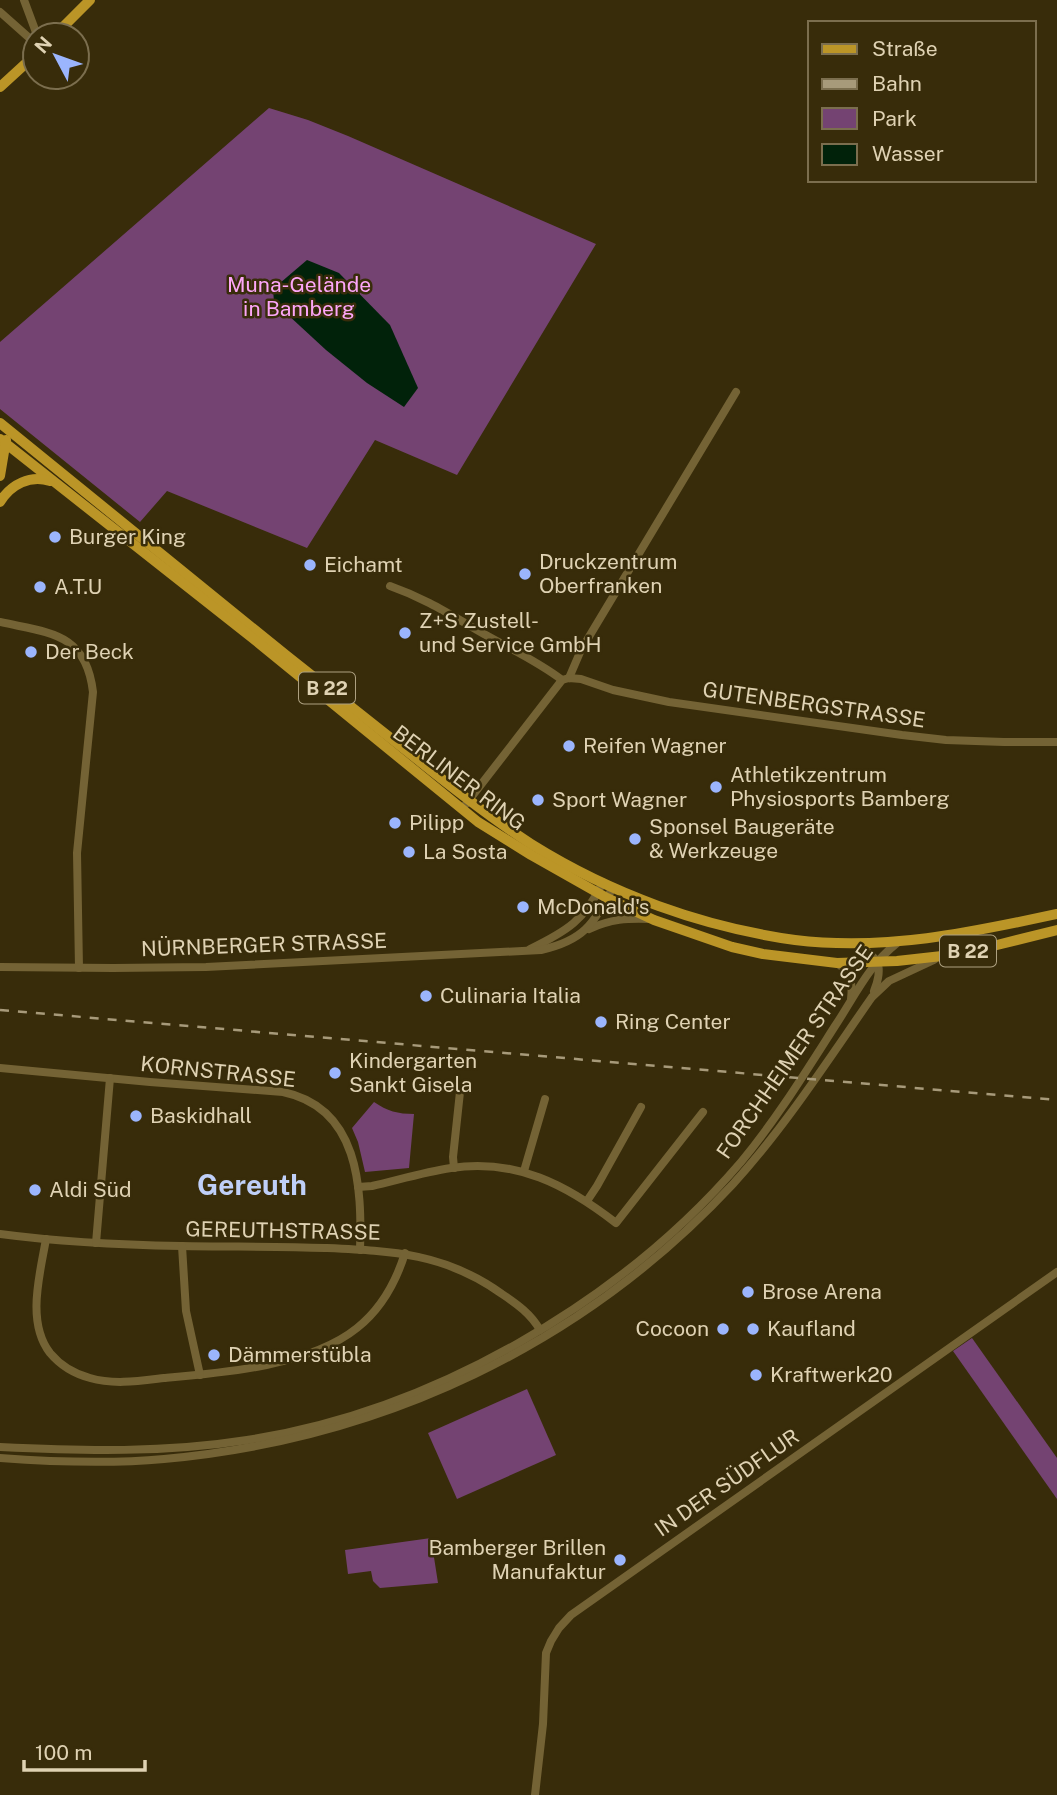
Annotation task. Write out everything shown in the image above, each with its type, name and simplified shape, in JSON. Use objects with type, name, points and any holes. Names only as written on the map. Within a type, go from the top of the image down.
[{"type":"main road","points":[[69,21],[90,0]]},
{"type":"main road","points":[[0,87],[21,68]]},
{"type":"main road","points":[[0,423],[5,433],[0,476]]},
{"type":"main road","name":"BERLINER RING","points":[[0,423],[469,800],[533,845],[608,885],[664,909],[735,929],[797,940],[856,944],[897,943],[956,935],[1057,914]]},
{"type":"main road","points":[[2,444],[23,442]]},
{"type":"main road","name":"BERLINER RING","points":[[2,444],[250,636],[461,809],[496,834],[602,896],[654,920],[732,947],[763,954],[837,962],[897,961],[942,956],[1057,930]]},
{"type":"main road","points":[[0,502],[10,489],[27,480],[36,478],[57,484]]},
{"type":"street","points":[[23,0],[31,21]]},
{"type":"street","points":[[0,12],[21,31]]},
{"type":"street","points":[[461,809],[566,679],[736,392]]},
{"type":"street","name":"GUTENBERGSTRASSE","points":[[390,586],[432,603],[566,679],[581,679],[622,692],[669,702],[809,723],[941,739],[1057,742]]},
{"type":"street","points":[[0,622],[65,639],[80,654],[91,674],[93,692],[77,853],[79,968]]},
{"type":"street","points":[[602,896],[608,885]]},
{"type":"street","name":"NÜRNBERGER STRASSE","points":[[528,950],[569,929],[602,896]]},
{"type":"street","name":"NÜRNBERGER STRASSE","points":[[0,967],[206,967],[555,947],[586,930],[602,896]]},
{"type":"street","points":[[586,930],[611,920],[654,920]]},
{"type":"street","name":"FORCHHEIMER STRASSE","points":[[0,1447],[82,1451],[161,1450],[248,1440],[336,1421],[388,1403],[492,1358],[540,1331],[638,1261],[726,1179],[782,1107],[869,971],[897,943]]},
{"type":"street","points":[[856,944],[868,952],[876,962],[880,974],[872,997]]},
{"type":"street","name":"FORCHHEIMER STRASSE","points":[[0,1458],[76,1462],[163,1459],[279,1442],[393,1410],[512,1357],[620,1287],[657,1257],[713,1204],[767,1143],[872,997],[889,981],[942,956]]},
{"type":"street","points":[[837,962],[851,980],[850,1002]]},
{"type":"street","name":"KORNSTRASSE","points":[[0,1068],[283,1092],[300,1097],[332,1119],[346,1139],[358,1187],[360,1250]]},
{"type":"street","points":[[96,1243],[110,1078]]},
{"type":"street","points":[[454,1168],[460,1092]]},
{"type":"street","points":[[524,1171],[545,1099]]},
{"type":"street","points":[[587,1201],[641,1107]]},
{"type":"street","points":[[358,1187],[454,1168],[495,1167],[524,1171],[587,1201],[616,1223],[703,1112]]},
{"type":"street","name":"GEREUTHSTRASSE","points":[[0,1234],[96,1243],[272,1246],[405,1253],[460,1269],[487,1283],[526,1312],[540,1331]]},
{"type":"street","points":[[46,1239],[37,1295],[42,1337],[50,1352],[63,1365],[78,1374],[121,1383],[260,1366],[315,1350],[338,1340],[356,1329],[382,1301],[405,1253]]},
{"type":"street","points":[[181,1246],[186,1311],[200,1375]]},
{"type":"street","name":"IN DER SÜDFLUR","points":[[534,1795],[543,1724],[547,1653],[555,1635],[571,1615],[1057,1272]]},
{"type":"green space","name":"Muna-Gelände in Bamberg","points":[[269,108],[348,136],[596,244],[457,475],[375,440],[307,548],[167,491],[140,522],[0,409],[0,342]]},
{"type":"green space","points":[[374,1102],[393,1111],[414,1114],[409,1168],[365,1172],[352,1128]]},
{"type":"green space","points":[[972,1338],[1057,1458],[1057,1499],[953,1351]]},
{"type":"green space","points":[[527,1389],[556,1455],[457,1499],[428,1433]]},
{"type":"green space","points":[[431,1538],[438,1583],[380,1588],[373,1581],[371,1571],[348,1574],[345,1550]]},
{"type":"water","points":[[307,260],[339,273],[390,325],[418,388],[404,407],[367,383],[326,350],[274,302],[273,289]]},
{"type":"railway","points":[[0,1010],[1057,1100]]},
{"type":"place","name":"Burger King","points":[[55,537]]},
{"type":"place","name":"Eichamt","points":[[310,565]]},
{"type":"place","name":"Druckzentrum Oberfranken","points":[[525,574]]},
{"type":"place","name":"A.T.U","points":[[40,587]]},
{"type":"place","name":"Z+S Zustell- und Service GmbH","points":[[405,633]]},
{"type":"place","name":"Der Beck","points":[[31,652]]},
{"type":"place","name":"Reifen Wagner","points":[[569,746]]},
{"type":"place","name":"Athletikzentrum Physiosports Bamberg","points":[[716,787]]},
{"type":"place","name":"Sport Wagner","points":[[538,800]]},
{"type":"place","name":"Pilipp","points":[[395,823]]},
{"type":"place","name":"Sponsel Baugeräte & Werkzeuge","points":[[635,839]]},
{"type":"place","name":"La Sosta","points":[[409,852]]},
{"type":"place","name":"McDonald's","points":[[523,907]]},
{"type":"place","name":"Culinaria Italia","points":[[426,996]]},
{"type":"place","name":"Ring Center","points":[[601,1022]]},
{"type":"place","name":"Kindergarten Sankt Gisela","points":[[335,1073]]},
{"type":"place","name":"Baskidhall","points":[[136,1116]]},
{"type":"place","name":"Aldi Süd","points":[[35,1190]]},
{"type":"place","name":"Brose Arena","points":[[748,1292]]},
{"type":"place","name":"Cocoon","points":[[723,1329]]},
{"type":"place","name":"Kaufland","points":[[753,1329]]},
{"type":"place","name":"Dämmerstübla","points":[[214,1355]]},
{"type":"place","name":"Kraftwerk20","points":[[756,1375]]},
{"type":"place","name":"Bamberger Brillen Manufaktur","points":[[620,1560]]},
{"type":"district","name":"Gereuth","points":[[252,1185]]}]
